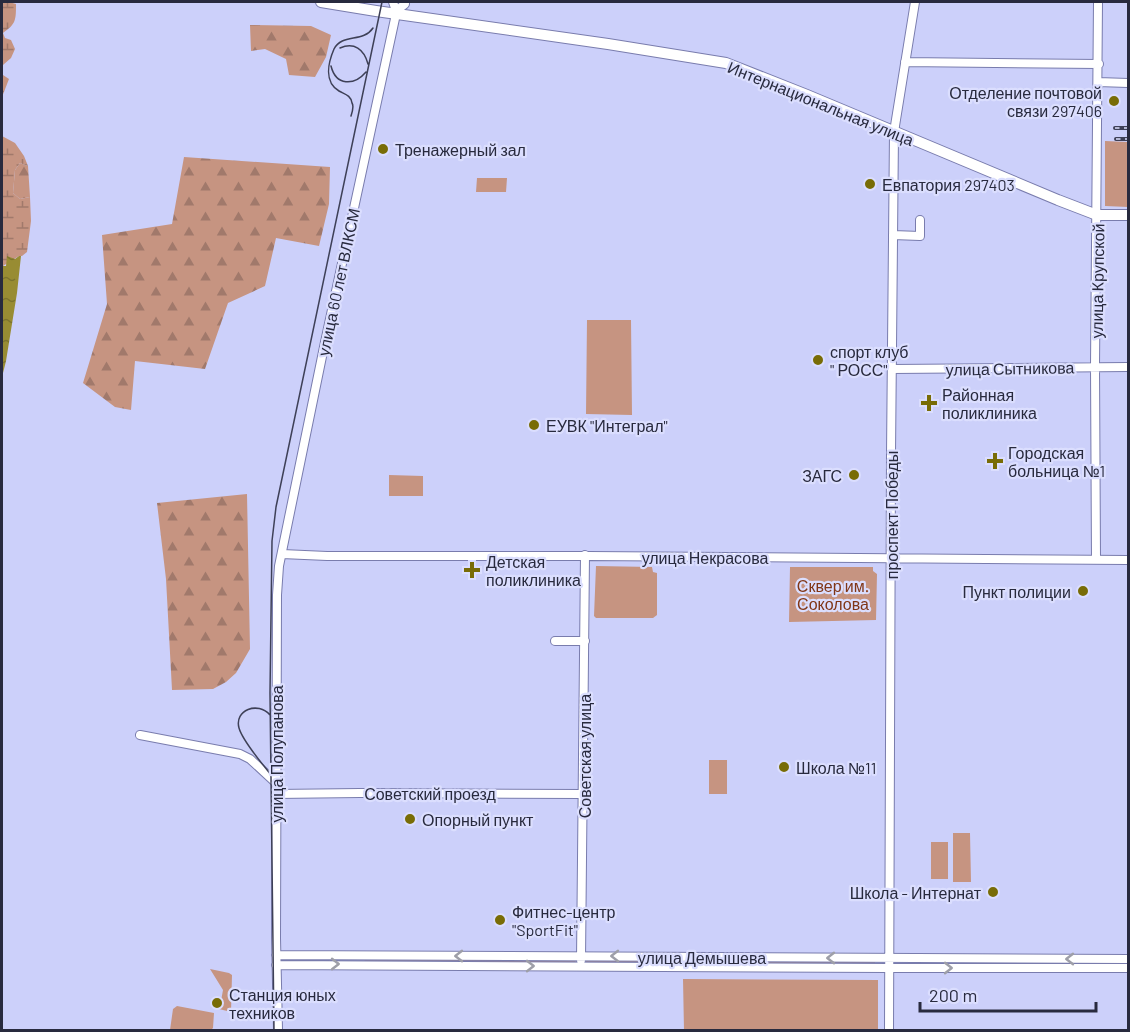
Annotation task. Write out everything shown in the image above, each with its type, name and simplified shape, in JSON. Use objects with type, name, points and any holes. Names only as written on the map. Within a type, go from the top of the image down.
[{"type":"main road","name":"Интернациональная улица","points":[[321,2],[726,63],[1097,215],[1128,215]]},
{"type":"street","points":[[393,2],[396,13],[405,2]]},
{"type":"street","name":"проспект Победы","points":[[889,1030],[894,132],[915,2]]},
{"type":"street","name":"улица Крупской","points":[[1096,560],[1098,2]]},
{"type":"street","name":"улица 60 лет ВЛКСМ","points":[[282,554],[290,507],[396,13]]},
{"type":"street","points":[[904,62],[1098,64]]},
{"type":"street","points":[[1098,82],[1128,83]]},
{"type":"street","points":[[893,236],[920,236],[920,220]]},
{"type":"street","name":"улица Сытникова","points":[[892,369],[1128,368]]},
{"type":"street","name":"улица Некрасова","points":[[282,554],[1128,560]]},
{"type":"street","name":"улица Полупанова","points":[[278,1030],[275,782],[277,595],[282,554]]},
{"type":"street","name":"Советская улица","points":[[582,966],[585,555]]},
{"type":"street","points":[[555,641],[585,641]]},
{"type":"street","points":[[140,735],[240,754],[250,759],[275,782]]},
{"type":"street","name":"Советский проезд","points":[[276,794],[584,794]]},
{"type":"street","name":"улица Демышева","points":[[276,960],[581,956],[1128,959]]},
{"type":"street","name":"улица Демышева","points":[[359,960],[582,966],[1128,968]]},
{"type":"green space","points":[[2,3],[16,4],[15,18],[11,27],[3,33],[5,38],[11,40],[15,49],[11,58],[3,65],[3,75],[9,79],[2,97]]},
{"type":"green space","points":[[250,25],[311,26],[331,35],[326,57],[315,77],[289,75],[286,59],[265,49],[251,51]]},
{"type":"green space","points":[[2,136],[15,143],[28,166],[20,163],[15,170],[13,193],[20,199],[30,197],[31,221],[27,252],[3,266],[2,262]]},
{"type":"green space","points":[[1105,141],[1128,142],[1128,207],[1105,206]]},
{"type":"green space","points":[[184,157],[330,167],[329,204],[319,246],[276,238],[265,286],[228,303],[205,369],[135,361],[131,410],[115,407],[83,383],[107,304],[102,235],[172,224]]},
{"type":"green space","points":[[20,163],[28,166],[30,197],[20,199],[13,193],[15,170]]},
{"type":"green space","points":[[477,178],[507,178],[506,192],[476,192]]},
{"type":"green space","points":[[587,320],[631,320],[632,415],[586,414]]},
{"type":"green space","points":[[389,475],[423,476],[423,496],[389,496]]},
{"type":"green space","points":[[247,494],[250,649],[236,673],[213,689],[172,690],[166,579],[157,503]]},
{"type":"green space","points":[[596,566],[652,567],[653,572],[657,573],[657,615],[653,618],[596,618],[594,616]]},
{"type":"green space","name":"Сквер им. Соколова","points":[[790,567],[873,567],[873,571],[877,574],[876,620],[789,622]]},
{"type":"green space","points":[[709,760],[727,760],[727,794],[709,794]]},
{"type":"green space","points":[[953,833],[970,833],[971,882],[953,882]]},
{"type":"green space","points":[[931,842],[948,842],[948,879],[931,879]]},
{"type":"green space","points":[[364,959],[576,961],[574,963],[365,962]]},
{"type":"green space","points":[[586,960],[875,961],[875,965],[588,963]]},
{"type":"green space","points":[[210,969],[232,975],[231,1012],[211,1007],[221,1001],[223,990]]},
{"type":"green space","points":[[683,979],[878,980],[878,1030],[684,1030]]},
{"type":"green space","points":[[177,1006],[214,1013],[213,1028],[211,1030],[170,1030],[173,1009]]},
{"type":"water","points":[[7,256],[15,259],[21,256],[2,377],[2,262],[3,266],[6,266]]},
{"type":"tram line","points":[[274,1030],[270,693],[272,541],[276,507],[382,2]]},
{"type":"tram line","points":[[351,116],[353,106],[350,98],[331,83],[330,60],[334,49],[342,41],[369,33],[373,28]]},
{"type":"tram line","points":[[340,48],[345,46],[358,48],[364,54],[368,64]]},
{"type":"tram line","points":[[331,66],[333,73],[346,82],[356,80],[366,72]]},
{"type":"tram line","points":[[270,715],[254,708],[243,712],[238,722],[244,740],[271,775]]},
{"type":"railway","points":[[1115,128],[1128,128]]},
{"type":"railway","points":[[1116,139],[1128,139]]},
{"type":"place","name":"Отделение почтовой связи 297406","points":[[1114,101]]},
{"type":"place","name":"Тренажерный зал","points":[[383,149]]},
{"type":"place","name":"Евпатория 297403","points":[[870,184]]},
{"type":"place","name":"спорт клуб \" РОСС\"","points":[[818,360]]},
{"type":"place","name":"Районная поликлиника","points":[[929,403]]},
{"type":"place","name":"ЕУВК \"Интеграл\"","points":[[534,425]]},
{"type":"place","name":"Городская больница №1","points":[[995,461]]},
{"type":"place","name":"ЗАГС","points":[[854,475]]},
{"type":"place","name":"Детская поликлиника","points":[[472,570]]},
{"type":"place","name":"Пункт полиции","points":[[1083,591]]},
{"type":"place","name":"Школа №11","points":[[784,767]]},
{"type":"place","name":"Опорный пункт","points":[[410,819]]},
{"type":"place","name":"Школа - Интернат","points":[[993,892]]},
{"type":"place","name":"Фитнес-центр \"SportFit\"","points":[[500,920]]},
{"type":"place","name":"Станция юных техников","points":[[217,1003]]}]
